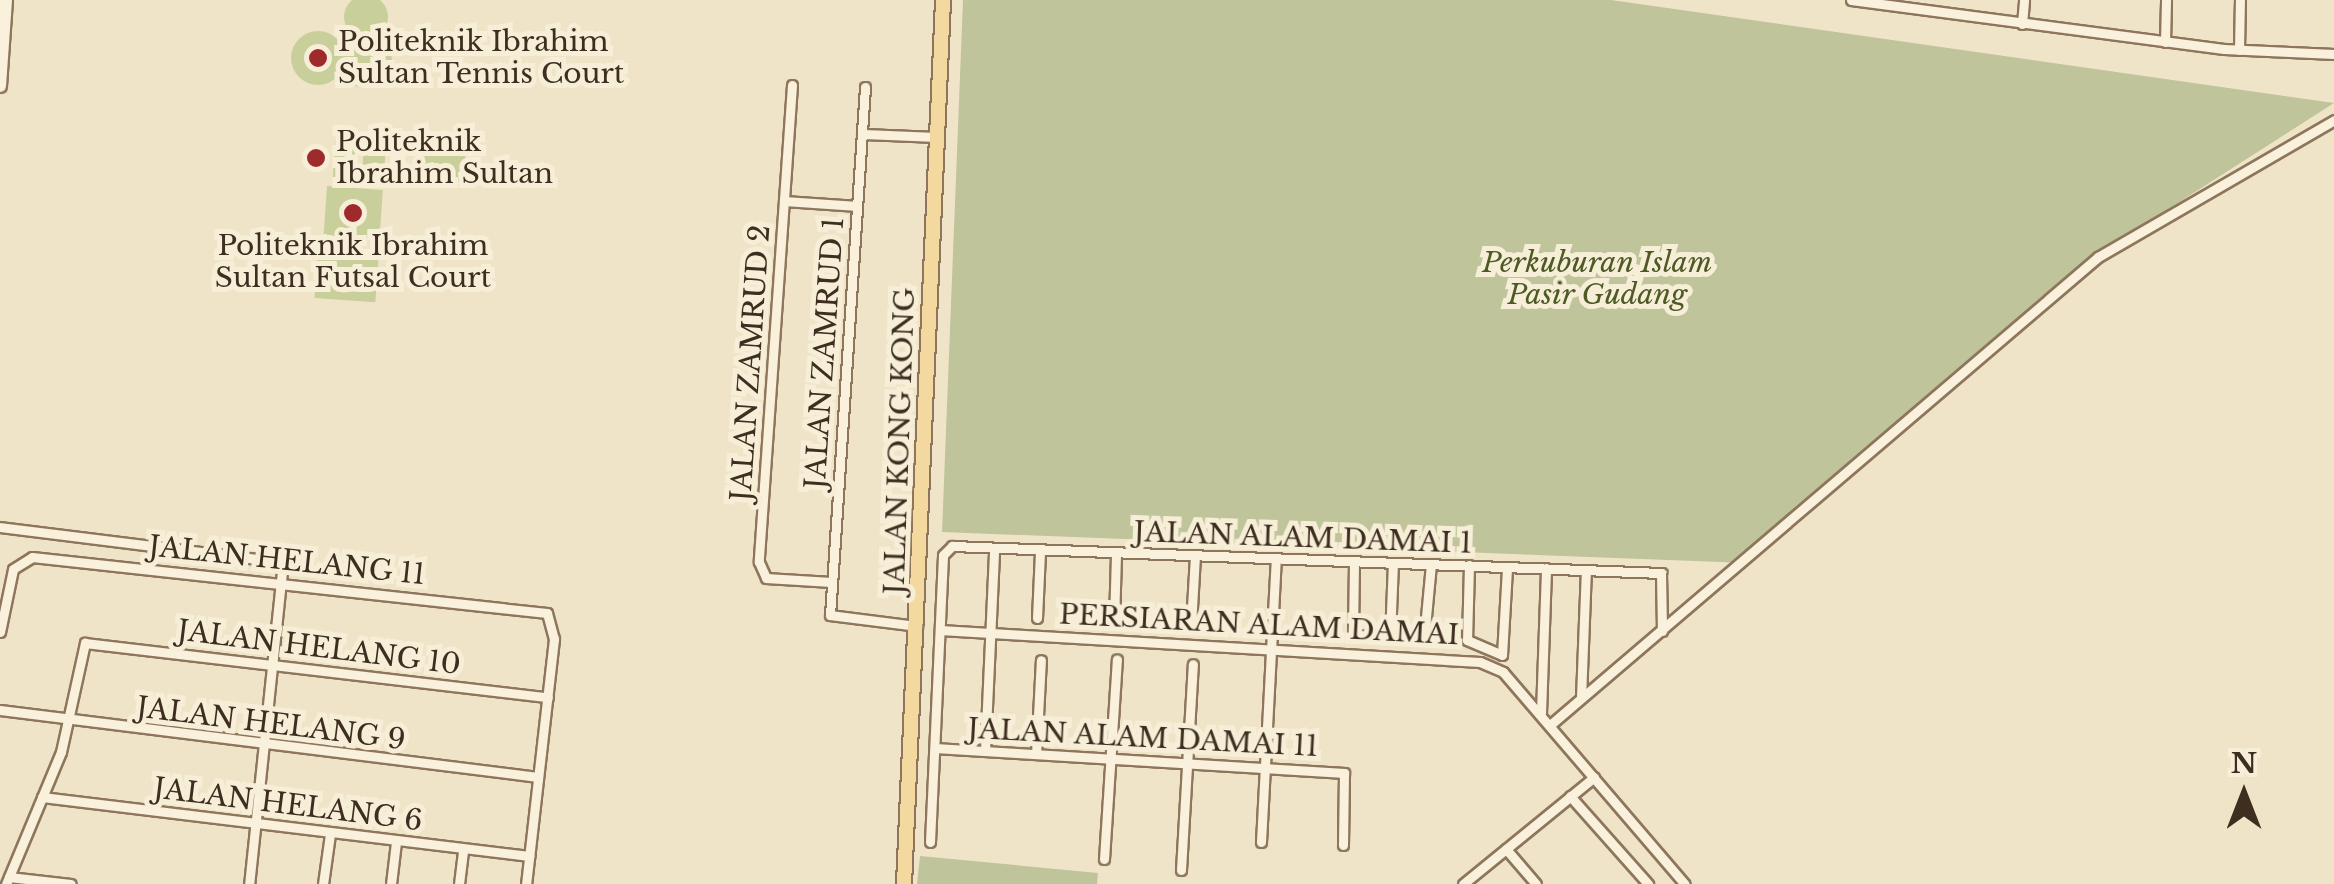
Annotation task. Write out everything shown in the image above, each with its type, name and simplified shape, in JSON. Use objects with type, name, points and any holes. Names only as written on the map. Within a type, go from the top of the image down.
[{"type":"main road","points":[[0,86],[6,0]]},
{"type":"main road","name":"JALAN KONG KONG","points":[[904,884],[943,0]]},
{"type":"street","points":[[1852,0],[1915,5],[2022,24],[2164,42],[2334,54]]},
{"type":"street","points":[[2022,24],[2024,0]]},
{"type":"street","points":[[2164,42],[2166,0]]},
{"type":"street","points":[[2239,50],[2240,0]]},
{"type":"street","name":"JALAN ZAMRUD 2","points":[[792,85],[759,562],[766,578],[831,582]]},
{"type":"street","name":"JALAN ZAMRUD 1","points":[[865,87],[831,582],[835,620],[917,626]]},
{"type":"street","points":[[1550,725],[2098,257],[2334,120]]},
{"type":"street","points":[[862,134],[938,137]]},
{"type":"street","points":[[785,202],[858,206]]},
{"type":"street","points":[[0,527],[278,558],[286,571],[249,884]]},
{"type":"street","points":[[984,751],[994,549]]},
{"type":"street","name":"JALAN ALAM DAMAI 1","points":[[940,630],[946,550],[994,549],[1661,573],[1662,631]]},
{"type":"street","points":[[1037,618],[1040,552]]},
{"type":"street","points":[[1114,622],[1116,555]]},
{"type":"street","points":[[1191,625],[1195,556]]},
{"type":"street","name":"JALAN HELANG 11","points":[[0,632],[18,563],[43,558],[284,584],[552,616],[548,697]]},
{"type":"street","points":[[1261,842],[1276,560]]},
{"type":"street","points":[[1354,562],[1352,633],[1390,636],[1428,636],[1431,564]]},
{"type":"street","points":[[1390,636],[1392,563]]},
{"type":"street","points":[[1470,565],[1468,640],[1502,655],[1506,567]]},
{"type":"street","points":[[1541,713],[1546,568]]},
{"type":"street","points":[[1581,698],[1586,570]]},
{"type":"street","points":[[930,842],[940,630]]},
{"type":"street","name":"PERSIARAN ALAM DAMAI","points":[[940,630],[1462,656],[1503,672],[1685,884]]},
{"type":"street","name":"JALAN HELANG 10","points":[[68,723],[84,643],[548,697]]},
{"type":"street","points":[[1104,859],[1117,659]]},
{"type":"street","points":[[1036,754],[1040,660]]},
{"type":"street","points":[[1181,870],[1194,664]]},
{"type":"street","points":[[526,884],[548,697]]},
{"type":"street","name":"JALAN HELANG 9","points":[[0,710],[68,723],[538,777]]},
{"type":"street","points":[[68,723],[8,881],[71,884]]},
{"type":"street","name":"JALAN ALAM DAMAI 11","points":[[935,748],[1346,774],[1343,844]]},
{"type":"street","points":[[1463,884],[1594,776]]},
{"type":"street","points":[[1570,796],[1648,884]]},
{"type":"street","name":"JALAN HELANG 6","points":[[42,797],[529,856]]},
{"type":"street","points":[[323,884],[330,834]]},
{"type":"street","points":[[390,884],[396,842]]},
{"type":"street","points":[[459,884],[463,849]]},
{"type":"street","points":[[1506,849],[1536,884]]},
{"type":"green space","name":"Politeknik Ibrahim Sultan Tennis Court","points":[[366,-5],[381,2],[388,17],[381,32],[366,39],[351,32],[344,17],[351,2]]},
{"type":"green space","name":"Perkuburan Islam Pasir Gudang","points":[[963,0],[1611,0],[2334,103],[2117,242],[1747,563],[942,532]]},
{"type":"green space","name":"Politeknik Ibrahim Sultan Tennis Court","points":[[318,31],[337,39],[345,58],[337,77],[318,85],[299,77],[291,58],[299,39]]},
{"type":"green space","name":"Politeknik Ibrahim Sultan Tennis Court","points":[[365,34],[384,42],[392,61],[384,80],[365,88],[346,80],[338,61],[346,42]]},
{"type":"green space","points":[[335,138],[356,139],[354,183],[333,182]]},
{"type":"green space","points":[[364,140],[386,141],[384,185],[362,184]]},
{"type":"green space","points":[[445,143],[461,149],[467,165],[461,181],[445,187],[429,181],[423,165],[429,149]]},
{"type":"green space","name":"Politeknik Ibrahim Sultan Futsal Court","points":[[327,186],[383,190],[379,239],[324,235]]},
{"type":"green space","points":[[318,248],[379,252],[375,302],[315,298]]},
{"type":"green space","points":[[920,856],[1098,873],[1097,884],[917,884]]},
{"type":"place","name":"Politeknik Ibrahim Sultan Tennis Court","points":[[318,58]]},
{"type":"place","name":"Politeknik Ibrahim Sultan","points":[[316,158]]},
{"type":"place","name":"Politeknik Ibrahim Sultan Futsal Court","points":[[353,213]]}]
